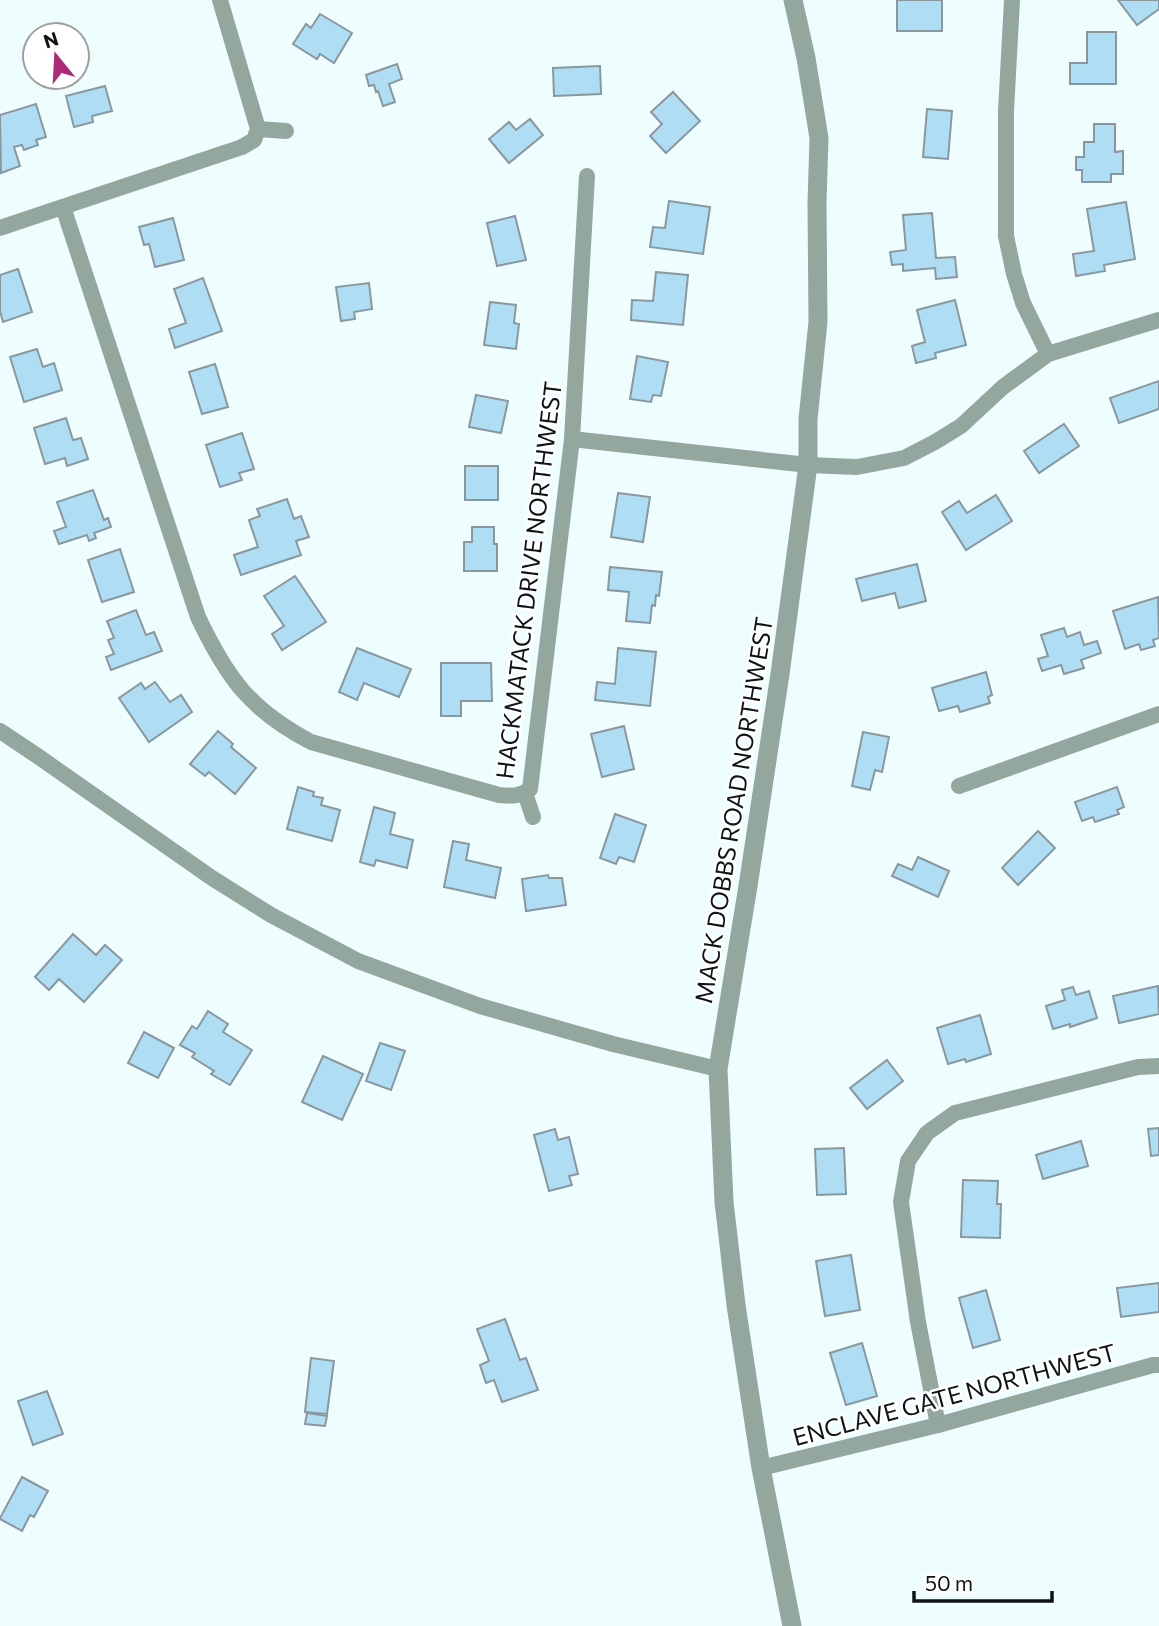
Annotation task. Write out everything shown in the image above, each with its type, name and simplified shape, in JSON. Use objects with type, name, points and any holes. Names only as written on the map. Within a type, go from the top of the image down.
[{"type":"street","points":[[0,228],[242,147],[254,140],[258,130],[220,0]]},
{"type":"street","name":"MACK DOBBS ROAD NORTHWEST","points":[[792,1626],[761,1468],[736,1305],[724,1202],[718,1069],[780,674],[808,465],[808,419],[818,322],[819,138],[793,0]]},
{"type":"street","points":[[1012,0],[1006,111],[1006,236],[1023,303],[1048,354]]},
{"type":"street","points":[[258,130],[286,131]]},
{"type":"street","name":"HACKMATACK DRIVE NORTHWEST","points":[[64,207],[198,617],[215,653],[232,679],[257,706],[311,742],[499,795],[513,796],[530,789],[572,439],[587,176]]},
{"type":"street","points":[[572,439],[808,465],[857,467],[904,458],[961,426],[1003,387],[1048,354],[1159,320]]},
{"type":"street","points":[[959,786],[1159,714]]},
{"type":"street","points":[[0,731],[212,878],[271,915],[358,961],[480,1006],[613,1044],[718,1069]]},
{"type":"street","points":[[525,793],[533,817]]},
{"type":"street","points":[[938,1424],[918,1322],[901,1202],[908,1161],[927,1132],[955,1113],[1138,1067],[1159,1066]]},
{"type":"street","name":"ENCLAVE GATE NORTHWEST","points":[[761,1468],[1159,1365]]},
{"type":"building","points":[[897,0],[942,0],[942,31],[897,31]]},
{"type":"building","points":[[1118,0],[1159,0],[1159,9],[1137,25]]},
{"type":"building","points":[[320,14],[352,33],[334,63],[320,54],[317,59],[293,44],[306,24],[311,28]]},
{"type":"building","points":[[1087,32],[1116,32],[1116,84],[1070,84],[1070,63],[1087,63]]},
{"type":"building","points":[[397,64],[402,79],[389,84],[395,102],[383,106],[378,91],[376,92],[374,85],[369,86],[366,75]]},
{"type":"building","points":[[600,66],[601,94],[554,96],[553,68]]},
{"type":"building","points":[[105,86],[112,111],[92,116],[93,122],[74,127],[66,96]]},
{"type":"building","points":[[673,92],[700,121],[666,153],[650,136],[662,124],[651,112]]},
{"type":"building","points":[[36,104],[46,137],[36,140],[38,145],[24,150],[22,145],[14,147],[20,166],[1,173],[0,115]]},
{"type":"building","points":[[927,109],[952,111],[948,159],[923,157]]},
{"type":"building","points":[[530,119],[543,135],[509,163],[489,139],[509,122],[516,130]]},
{"type":"building","points":[[1094,124],[1115,124],[1115,152],[1123,151],[1123,174],[1111,174],[1111,182],[1082,182],[1082,170],[1076,170],[1076,157],[1084,157],[1084,142],[1094,142]]},
{"type":"building","points":[[669,201],[710,207],[703,254],[650,247],[653,227],[665,228]]},
{"type":"building","points":[[1126,202],[1135,259],[1104,265],[1105,271],[1076,276],[1073,254],[1094,251],[1087,209]]},
{"type":"building","points":[[932,213],[936,258],[955,257],[957,277],[936,279],[935,268],[903,271],[903,264],[892,265],[890,252],[906,250],[903,215]]},
{"type":"building","points":[[515,216],[526,260],[497,266],[487,223]]},
{"type":"building","points":[[173,218],[184,260],[155,267],[149,244],[144,245],[139,227]]},
{"type":"building","points":[[18,269],[32,312],[3,322],[0,311],[0,275]]},
{"type":"building","points":[[656,272],[688,275],[683,325],[631,320],[632,300],[653,301]]},
{"type":"building","points":[[203,278],[222,331],[175,348],[169,329],[186,323],[174,289]]},
{"type":"building","points":[[369,283],[372,309],[354,312],[355,319],[341,321],[336,287]]},
{"type":"building","points":[[955,300],[966,345],[935,353],[936,358],[916,363],[912,346],[925,342],[917,310]]},
{"type":"building","points":[[490,302],[516,305],[514,323],[519,324],[516,349],[484,345]]},
{"type":"building","points":[[37,349],[43,367],[54,363],[62,390],[24,402],[10,357]]},
{"type":"building","points":[[637,356],[668,362],[661,396],[653,395],[651,402],[630,399]]},
{"type":"building","points":[[215,364],[228,407],[202,414],[189,372]]},
{"type":"building","points":[[1159,381],[1159,409],[1119,423],[1110,398]]},
{"type":"building","points":[[476,395],[508,401],[501,433],[469,427]]},
{"type":"building","points":[[66,418],[73,440],[81,438],[88,459],[67,466],[65,458],[45,464],[34,428]]},
{"type":"building","points":[[1064,424],[1079,446],[1039,473],[1024,451]]},
{"type":"building","points":[[242,433],[254,469],[239,473],[242,480],[220,487],[206,445]]},
{"type":"building","points":[[465,466],[498,466],[498,500],[465,500]]},
{"type":"building","points":[[93,490],[104,520],[108,518],[111,527],[94,533],[96,538],[89,541],[87,535],[59,544],[54,531],[66,527],[57,502]]},
{"type":"building","points":[[618,493],[650,497],[643,542],[611,537]]},
{"type":"building","points":[[996,495],[1012,521],[966,550],[942,512],[959,501],[967,513]]},
{"type":"building","points":[[287,499],[294,519],[301,516],[309,537],[296,541],[301,555],[241,575],[234,555],[258,547],[249,520],[260,516],[257,509]]},
{"type":"building","points":[[472,527],[494,527],[497,571],[464,571],[464,542],[472,542]]},
{"type":"building","points":[[120,549],[134,592],[102,602],[88,560]]},
{"type":"building","points":[[917,564],[926,601],[899,608],[895,593],[862,601],[856,579]]},
{"type":"building","points":[[610,567],[662,572],[659,596],[656,595],[655,606],[652,605],[650,623],[626,621],[629,592],[608,590]]},
{"type":"building","points":[[295,576],[326,622],[282,650],[272,634],[284,626],[264,596]]},
{"type":"building","points":[[1158,597],[1159,638],[1153,640],[1155,646],[1141,650],[1139,644],[1125,649],[1113,611]]},
{"type":"building","points":[[136,610],[146,635],[154,632],[162,651],[111,670],[106,657],[114,654],[108,640],[114,638],[107,621]]},
{"type":"building","points":[[1064,628],[1067,637],[1080,632],[1084,645],[1097,641],[1101,653],[1081,660],[1084,668],[1064,674],[1061,665],[1042,671],[1038,659],[1048,656],[1041,635]]},
{"type":"building","points":[[357,648],[411,669],[399,697],[364,683],[357,700],[339,692]]},
{"type":"building","points":[[618,648],[656,652],[650,706],[595,700],[597,682],[615,684]]},
{"type":"building","points":[[441,663],[491,663],[492,701],[461,701],[461,716],[441,716]]},
{"type":"building","points":[[986,672],[992,695],[988,697],[990,703],[960,712],[958,706],[939,711],[932,688]]},
{"type":"building","points":[[155,682],[170,702],[181,695],[192,712],[149,742],[119,698],[141,683],[145,689]]},
{"type":"building","points":[[624,726],[634,769],[602,777],[591,734]]},
{"type":"building","points":[[218,731],[233,744],[231,747],[256,768],[235,794],[209,772],[205,776],[190,764]]},
{"type":"building","points":[[863,732],[889,737],[882,772],[875,770],[870,790],[852,786]]},
{"type":"building","points":[[298,787],[314,792],[313,796],[323,798],[321,805],[340,810],[332,841],[287,829]]},
{"type":"building","points":[[1117,787],[1124,807],[1117,810],[1119,814],[1095,822],[1093,817],[1082,821],[1075,802]]},
{"type":"building","points":[[374,807],[395,813],[390,834],[413,840],[407,868],[376,860],[374,866],[360,862]]},
{"type":"building","points":[[615,814],[646,825],[634,862],[619,857],[616,864],[600,858]]},
{"type":"building","points":[[1038,831],[1055,848],[1018,885],[1002,868]]},
{"type":"building","points":[[453,841],[469,844],[466,860],[501,868],[495,898],[444,887]]},
{"type":"building","points":[[918,857],[949,871],[938,897],[892,876],[898,864],[912,870]]},
{"type":"building","points":[[548,875],[549,878],[562,878],[566,905],[526,911],[522,879]]},
{"type":"building","points":[[73,934],[96,955],[105,945],[122,960],[84,1002],[59,979],[49,990],[35,977]]},
{"type":"building","points":[[1158,986],[1159,1014],[1119,1023],[1113,996]]},
{"type":"building","points":[[1073,987],[1076,995],[1089,991],[1097,1018],[1070,1027],[1070,1024],[1053,1029],[1046,1006],[1065,1000],[1062,990]]},
{"type":"building","points":[[208,1011],[228,1024],[223,1032],[252,1050],[230,1085],[211,1074],[214,1071],[192,1057],[195,1053],[180,1045],[192,1026],[197,1029]]},
{"type":"building","points":[[980,1015],[991,1054],[966,1062],[965,1059],[948,1064],[937,1028]]},
{"type":"building","points":[[144,1032],[174,1048],[158,1078],[128,1063]]},
{"type":"building","points":[[380,1043],[405,1051],[391,1090],[366,1081]]},
{"type":"building","points":[[323,1056],[363,1074],[342,1120],[302,1102]]},
{"type":"building","points":[[887,1060],[903,1081],[867,1109],[850,1088]]},
{"type":"building","points":[[1159,1128],[1159,1155],[1151,1156],[1148,1129]]},
{"type":"building","points":[[555,1129],[558,1140],[569,1137],[578,1174],[569,1176],[572,1185],[549,1191],[534,1135]]},
{"type":"building","points":[[1081,1141],[1088,1166],[1043,1179],[1036,1155]]},
{"type":"building","points":[[844,1148],[846,1194],[817,1195],[815,1149]]},
{"type":"building","points":[[963,1180],[998,1181],[997,1204],[1001,1204],[1000,1238],[961,1237]]},
{"type":"building","points":[[851,1255],[860,1310],[825,1316],[816,1261]]},
{"type":"building","points":[[1159,1283],[1159,1312],[1121,1317],[1117,1288]]},
{"type":"building","points":[[986,1290],[1000,1340],[973,1348],[959,1298]]},
{"type":"building","points":[[505,1319],[520,1360],[526,1358],[538,1390],[502,1402],[494,1380],[486,1383],[480,1365],[489,1361],[477,1329]]},
{"type":"building","points":[[862,1343],[877,1396],[846,1405],[830,1353]]},
{"type":"building","points":[[311,1358],[334,1361],[327,1414],[305,1412]]},
{"type":"building","points":[[47,1391],[63,1434],[33,1445],[18,1401]]},
{"type":"building","points":[[307,1413],[327,1416],[325,1426],[305,1424]]},
{"type":"building","points":[[22,1477],[48,1491],[34,1517],[30,1515],[22,1531],[0,1518]]}]
